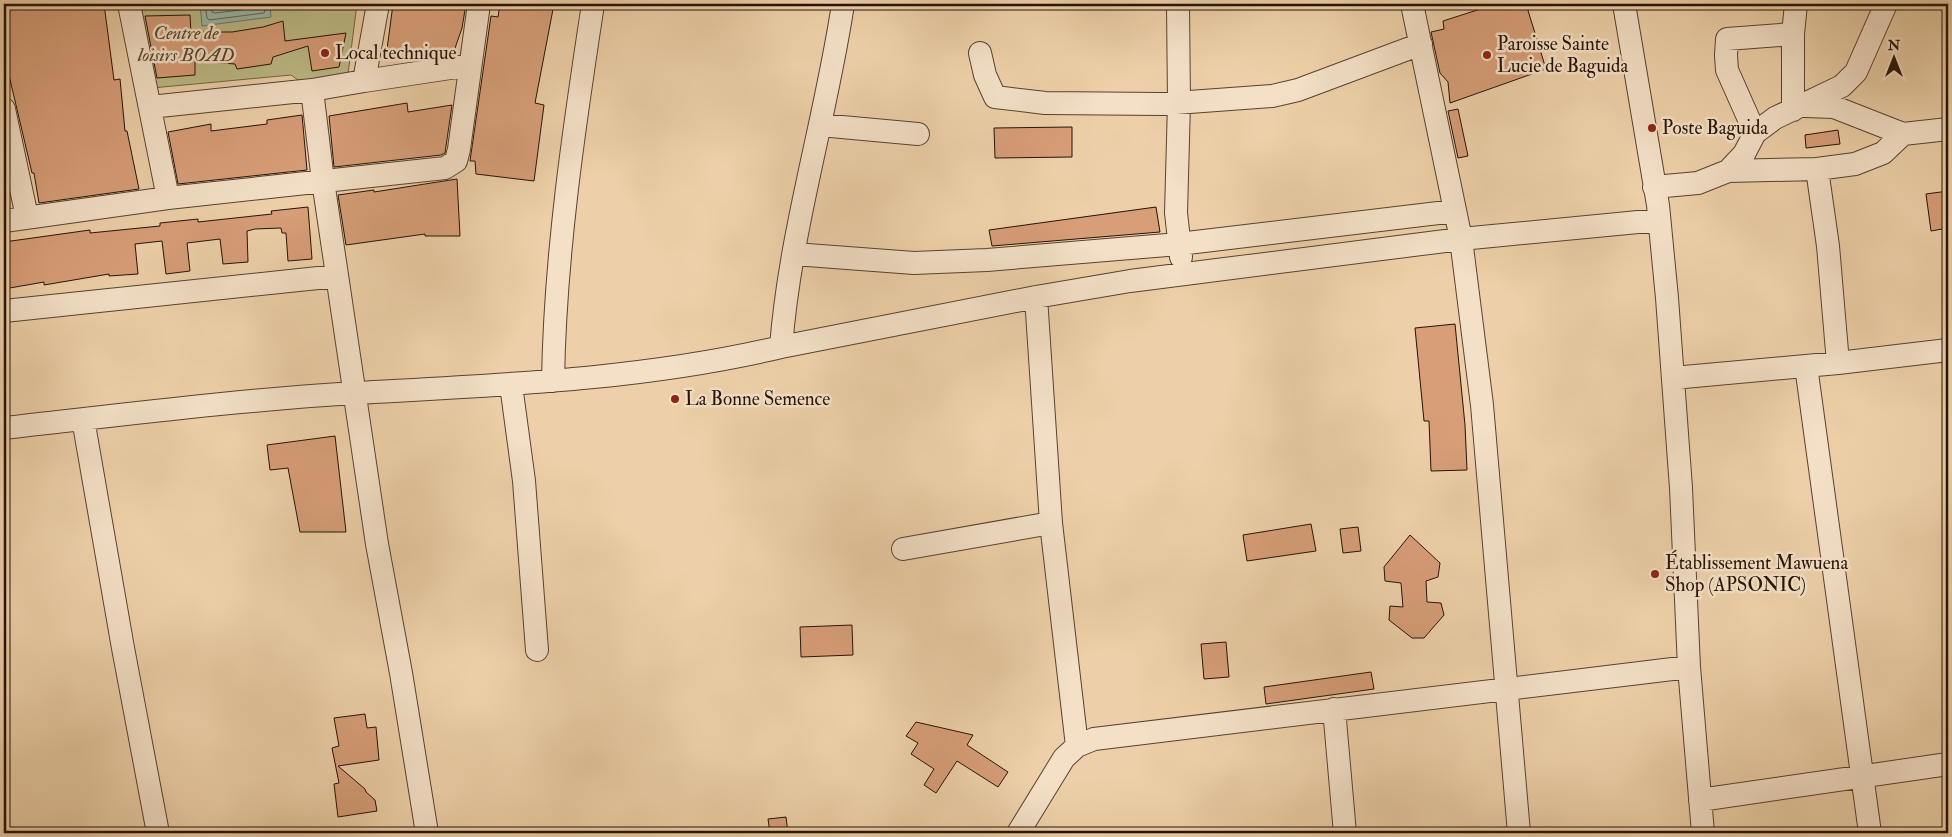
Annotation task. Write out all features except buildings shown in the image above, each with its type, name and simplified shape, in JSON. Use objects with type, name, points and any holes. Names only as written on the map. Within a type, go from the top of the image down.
[{"type":"street","points":[[130,4],[168,198]]},
{"type":"street","points":[[364,81],[378,4]]},
{"type":"street","points":[[4,221],[168,198],[445,168],[456,161],[479,4]]},
{"type":"street","points":[[553,381],[556,313],[569,169],[593,4]]},
{"type":"street","points":[[781,347],[794,254],[836,50],[843,4]]},
{"type":"street","points":[[1178,4],[1179,103],[1176,212],[1183,274]]},
{"type":"street","points":[[1412,4],[1422,44],[1461,239],[1482,405],[1519,833]]},
{"type":"street","points":[[1624,4],[1659,220],[1681,488],[1689,667],[1702,833]]},
{"type":"street","points":[[1796,4],[1793,34],[1798,108]]},
{"type":"street","points":[[1728,171],[1744,154],[1755,134],[1775,118],[1842,86],[1856,72],[1886,4]]},
{"type":"street","points":[[1755,134],[1727,70],[1727,39],[1793,34]]},
{"type":"street","points":[[980,53],[985,75],[995,97],[1046,103],[1179,103],[1272,96],[1298,90],[1422,44]]},
{"type":"street","points":[[150,107],[312,90],[470,65]]},
{"type":"street","points":[[312,90],[323,181],[377,544],[401,673],[427,833]]},
{"type":"street","points":[[1798,108],[1834,107],[1903,134],[1948,129]]},
{"type":"street","points":[[4,109],[28,217]]},
{"type":"street","points":[[820,125],[918,134]]},
{"type":"street","points":[[1654,187],[1698,183],[1728,171],[1817,170],[1855,164],[1883,153],[1903,134]]},
{"type":"street","points":[[1817,170],[1828,246],[1838,363]]},
{"type":"street","points":[[794,254],[914,263],[987,260],[1179,244],[1455,211]]},
{"type":"street","points":[[4,428],[184,407],[354,393],[553,381],[736,357],[1036,296],[1130,280],[1461,239],[1659,220]]},
{"type":"street","points":[[4,310],[337,276]]},
{"type":"street","points":[[1036,296],[1051,523],[1077,746]]},
{"type":"street","points":[[1673,378],[1838,363],[1948,350]]},
{"type":"street","points":[[1806,366],[1870,833]]},
{"type":"street","points":[[511,384],[524,481],[537,650]]},
{"type":"street","points":[[83,419],[158,833]]},
{"type":"street","points":[[903,549],[1051,523]]},
{"type":"street","points":[[1018,833],[1064,758],[1077,746],[1094,739],[1689,667]]},
{"type":"street","points":[[1334,709],[1344,833]]},
{"type":"street","points":[[1700,800],[1948,764]]},
{"type":"green space","name":"Centre de loisirs BOAD","points":[[136,4],[357,4],[348,74],[308,87],[291,75],[152,88]]},
{"type":"water","points":[[200,4],[270,4],[271,17],[202,26]]},
{"type":"place","name":"Local technique","points":[[325,53]]},
{"type":"place","name":"Paroisse Sainte Lucie de Baguida","points":[[1487,55]]},
{"type":"place","name":"Poste Baguida","points":[[1652,128]]},
{"type":"place","name":"La Bonne Semence","points":[[675,399]]},
{"type":"place","name":"Établissement Mawuena Shop (APSONIC)","points":[[1655,574]]}]
